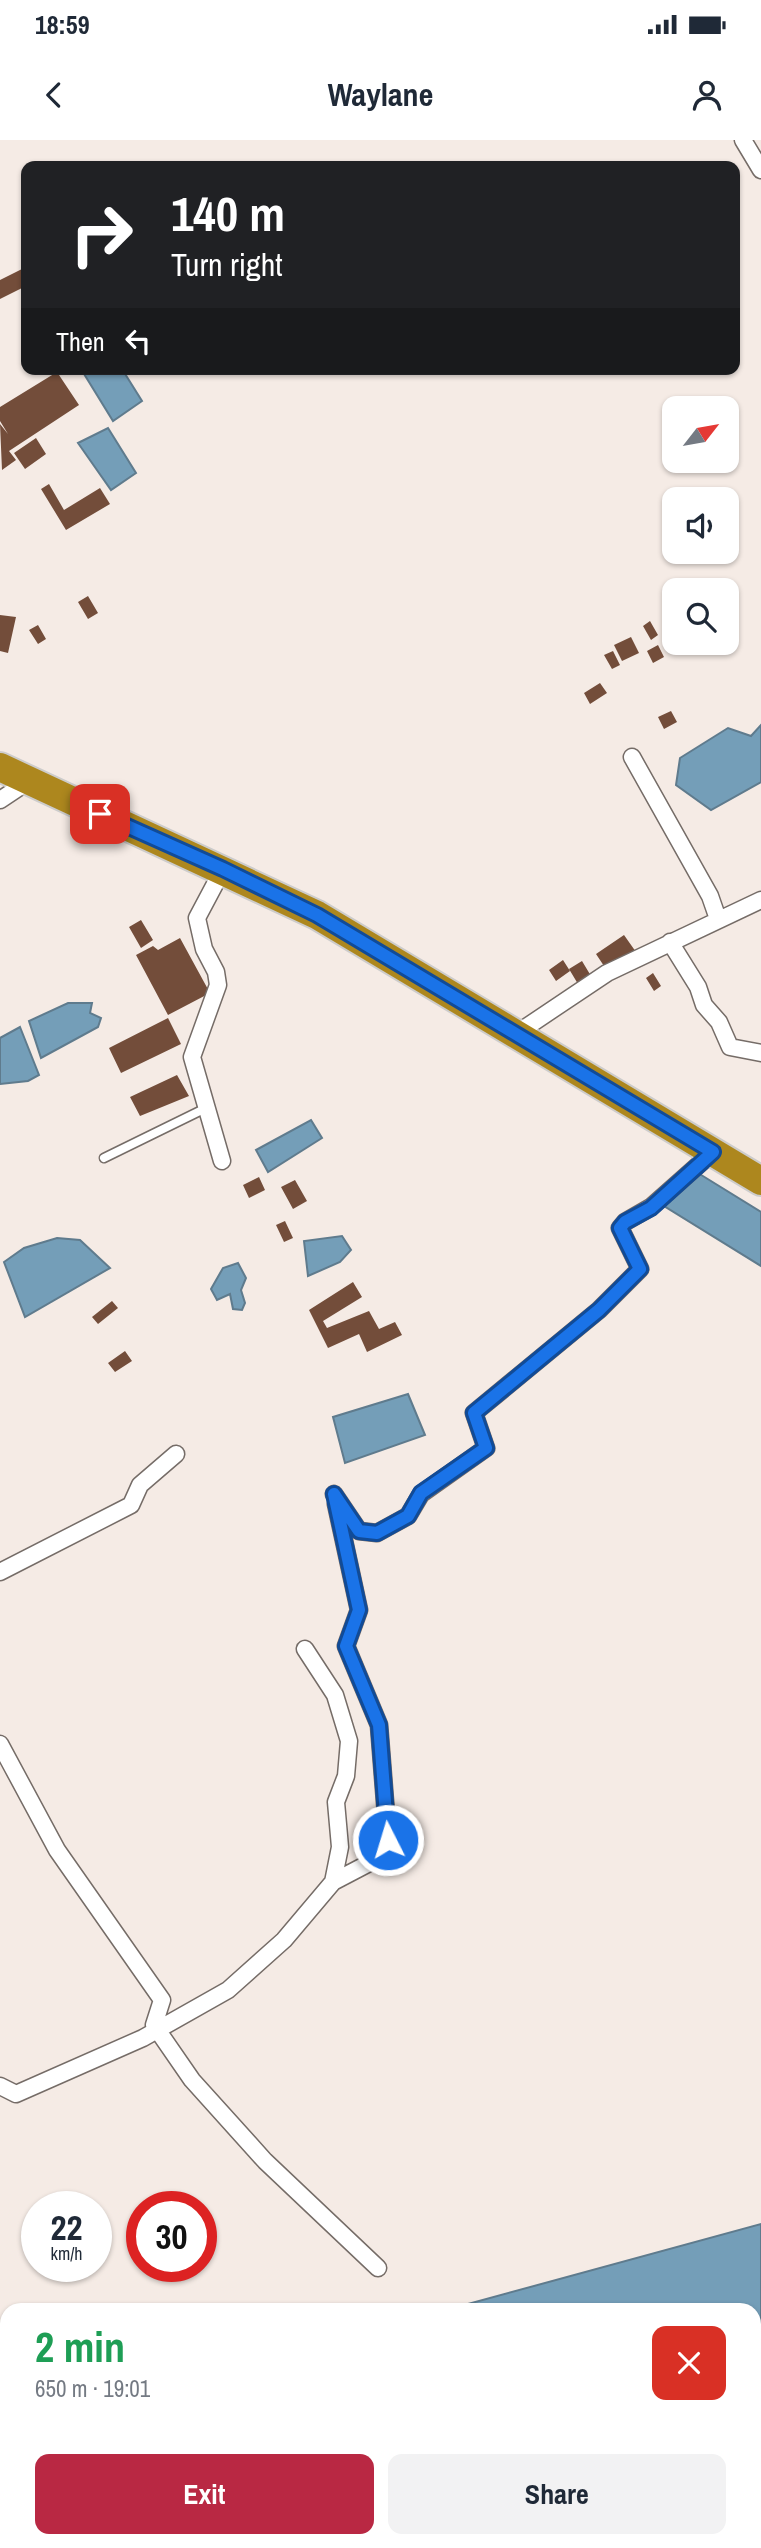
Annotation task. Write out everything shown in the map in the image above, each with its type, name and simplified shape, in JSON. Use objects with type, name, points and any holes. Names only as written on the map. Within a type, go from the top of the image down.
[{"type":"highway","points":[[0,767],[27,782],[223,869],[317,915],[761,1181]]},
{"type":"street","points":[[743,140],[761,170]]},
{"type":"street","points":[[632,757],[710,896],[718,919]]},
{"type":"street","points":[[0,800],[27,782]]},
{"type":"street","points":[[222,1161],[192,1057],[218,985],[216,972],[204,949],[197,918],[223,869]]},
{"type":"street","points":[[516,1034],[607,972],[761,900]]},
{"type":"street","points":[[670,942],[698,988],[704,1005],[719,1022],[730,1047],[761,1053]]},
{"type":"street","points":[[0,2086],[16,2094],[158,2031],[228,1990],[284,1940],[333,1882],[375,1860],[388,1840],[379,1725],[346,1646],[359,1610],[334,1494],[359,1531],[377,1533],[408,1516],[421,1493],[486,1448],[474,1413],[599,1310],[640,1269],[620,1228],[625,1222],[651,1208],[713,1152]]},
{"type":"street","points":[[0,1572],[131,1505],[140,1485],[176,1454]]},
{"type":"street","points":[[305,1649],[335,1696],[349,1741],[346,1776],[336,1802],[340,1847],[333,1882]]},
{"type":"street","points":[[0,1744],[57,1850],[162,2000],[154,2025],[192,2080],[265,2161],[377,2268]]},
{"type":"lane","points":[[104,1158],[206,1108]]},
{"type":"water","points":[[85,375],[126,375],[142,401],[113,421]]},
{"type":"water","points":[[108,428],[136,473],[111,490],[78,443]]},
{"type":"water","points":[[761,725],[761,782],[711,810],[676,785],[680,758],[728,728],[751,736]]},
{"type":"water","points":[[68,1003],[92,1003],[90,1013],[101,1018],[98,1027],[41,1058],[29,1021]]},
{"type":"water","points":[[20,1027],[39,1075],[28,1081],[0,1084],[0,1038]]},
{"type":"water","points":[[311,1120],[322,1138],[268,1172],[256,1150]]},
{"type":"water","points":[[698,1173],[761,1212],[761,1266],[664,1206]]},
{"type":"water","points":[[342,1236],[351,1250],[340,1262],[308,1276],[304,1241]]},
{"type":"water","points":[[57,1238],[80,1240],[110,1268],[25,1317],[4,1262],[24,1248]]},
{"type":"water","points":[[238,1263],[246,1278],[241,1290],[245,1303],[242,1310],[233,1309],[230,1294],[217,1300],[211,1289],[223,1268]]},
{"type":"water","points":[[408,1394],[425,1435],[345,1463],[333,1417]]},
{"type":"water","points":[[761,2224],[761,2303],[472,2303]]},
{"type":"building","points":[[21,270],[21,288],[0,299],[0,280]]},
{"type":"building","points":[[52,375],[59,375],[79,405],[9,451],[16,460],[2,470],[0,424],[8,434],[0,421],[0,407]]},
{"type":"building","points":[[36,438],[46,454],[25,469],[14,453]]},
{"type":"building","points":[[49,484],[64,510],[100,488],[110,504],[66,530],[41,489]]},
{"type":"building","points":[[88,596],[98,613],[88,619],[78,602]]},
{"type":"building","points":[[0,615],[16,617],[8,653],[0,651]]},
{"type":"building","points":[[650,621],[658,635],[651,640],[643,626]]},
{"type":"building","points":[[38,625],[46,639],[38,644],[29,630]]},
{"type":"building","points":[[631,637],[639,653],[622,661],[614,645]]},
{"type":"building","points":[[658,645],[664,657],[653,663],[647,651]]},
{"type":"building","points":[[613,651],[620,665],[612,669],[604,655]]},
{"type":"building","points":[[600,683],[607,693],[590,704],[584,693]]},
{"type":"building","points":[[671,711],[677,722],[664,729],[658,717]]},
{"type":"building","points":[[141,920],[153,940],[141,948],[129,927]]},
{"type":"building","points":[[624,935],[636,952],[608,972],[596,954]]},
{"type":"building","points":[[180,938],[210,993],[168,1015],[136,955],[153,946],[158,950]]},
{"type":"building","points":[[563,960],[570,971],[556,981],[549,970]]},
{"type":"building","points":[[582,961],[591,976],[578,984],[569,969]]},
{"type":"building","points":[[653,973],[661,986],[654,991],[646,978]]},
{"type":"building","points":[[168,1018],[181,1044],[121,1073],[109,1048]]},
{"type":"building","points":[[177,1075],[189,1096],[140,1116],[130,1097]]},
{"type":"building","points":[[259,1177],[265,1190],[249,1198],[243,1185]]},
{"type":"building","points":[[295,1180],[307,1201],[293,1209],[281,1187]]},
{"type":"building","points":[[285,1221],[293,1238],[284,1242],[276,1225]]},
{"type":"building","points":[[353,1282],[362,1297],[323,1321],[327,1328],[369,1311],[379,1329],[395,1322],[402,1335],[367,1352],[359,1334],[328,1348],[309,1310]]},
{"type":"building","points":[[112,1301],[118,1308],[98,1324],[92,1317]]},
{"type":"building","points":[[125,1351],[132,1361],[115,1372],[108,1363]]},
{"type":"route","points":[[100,814],[317,915],[713,1152],[651,1208],[625,1222],[620,1228],[640,1269],[599,1310],[474,1413],[486,1448],[421,1493],[408,1516],[377,1533],[359,1531],[334,1494],[359,1610],[346,1646],[379,1725],[388,1840]]}]
